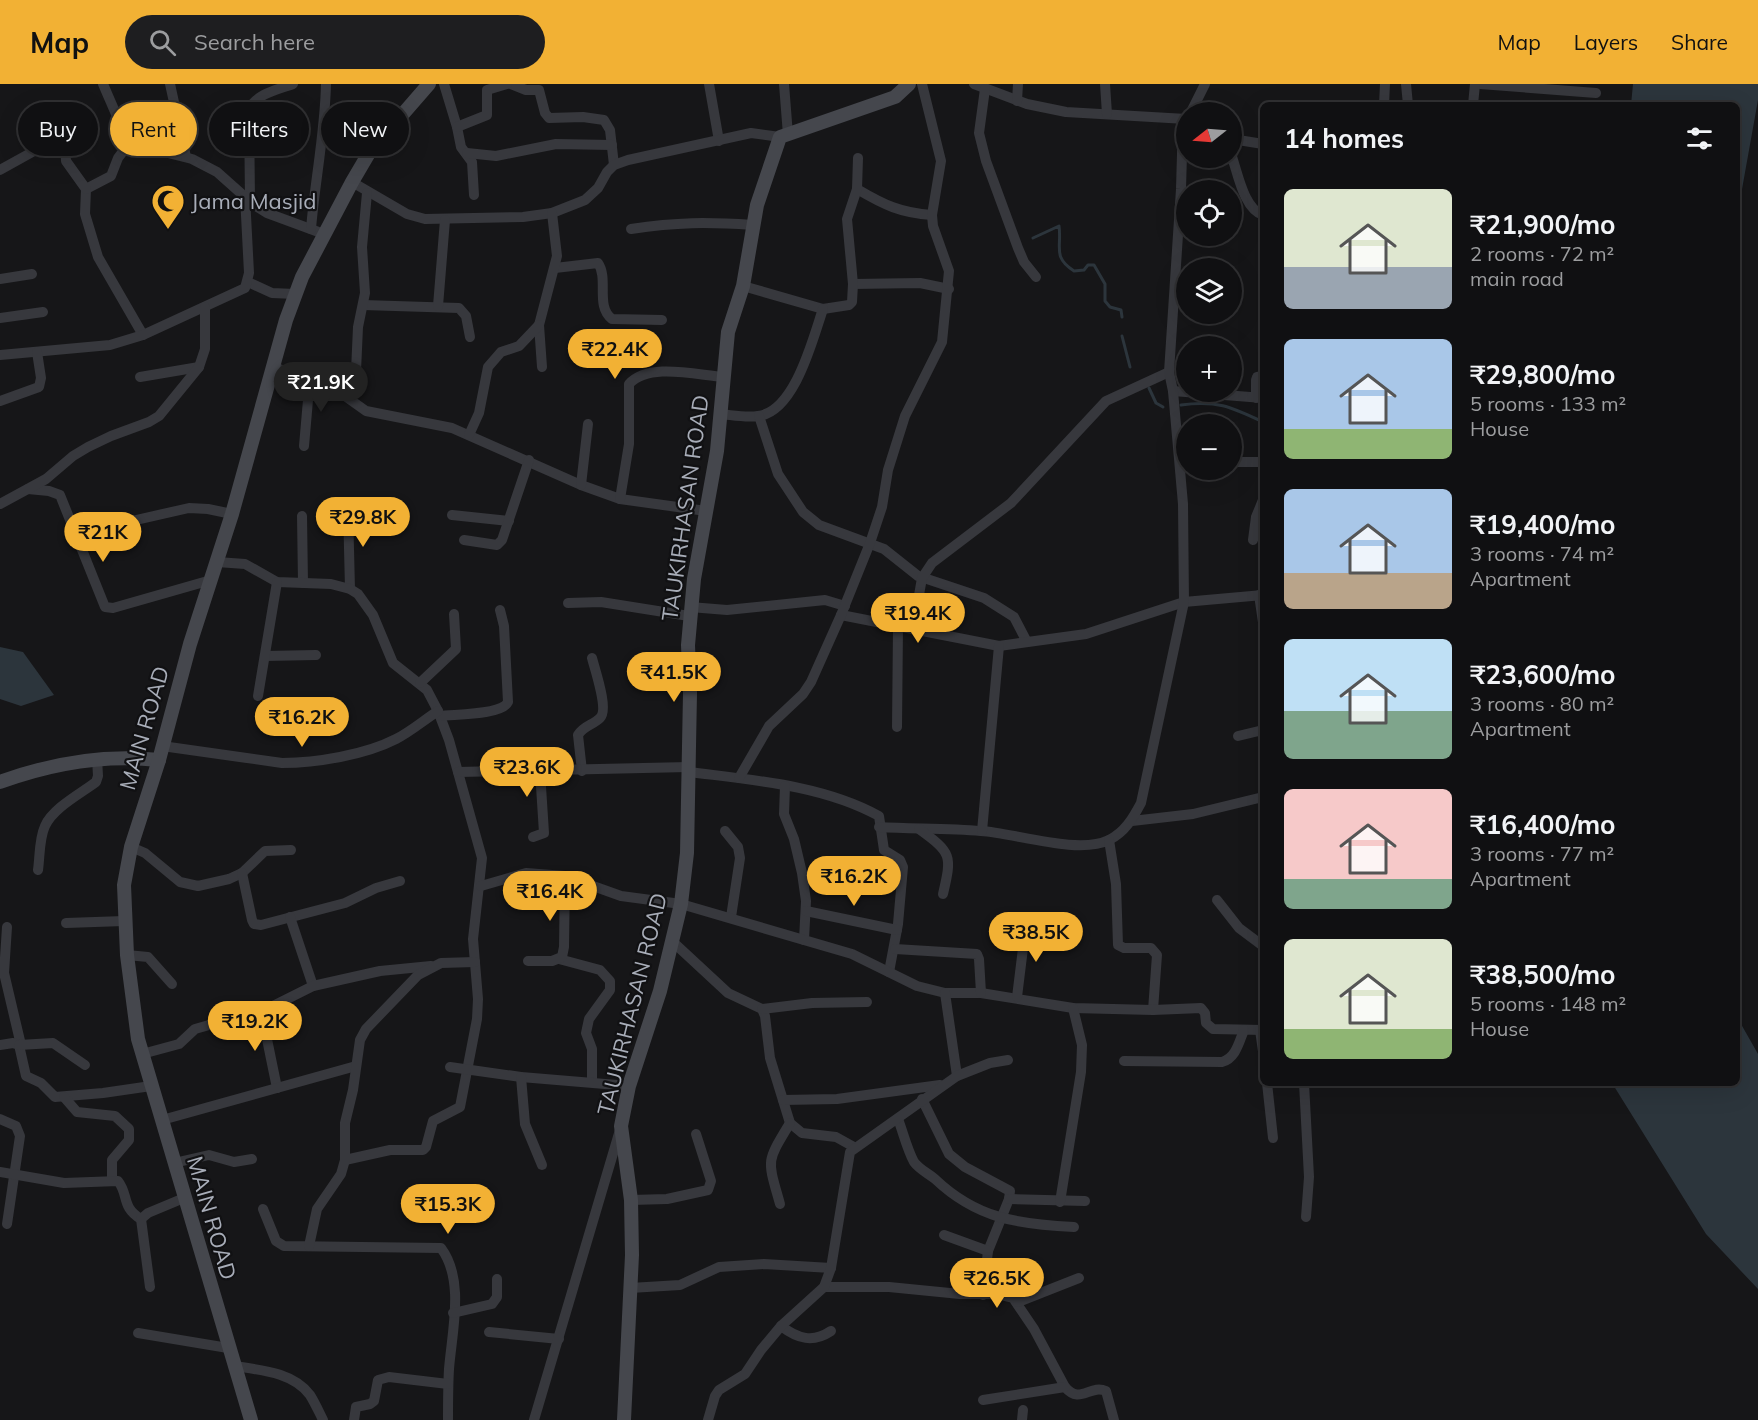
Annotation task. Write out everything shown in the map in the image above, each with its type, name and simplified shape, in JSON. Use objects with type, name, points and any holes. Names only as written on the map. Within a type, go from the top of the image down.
[{"type":"street","points":[[103,84],[111,102]]},
{"type":"street","points":[[170,84],[186,157]]},
{"type":"street","points":[[0,355],[110,345],[142,335],[245,288],[248,282],[249,109],[253,102],[266,93],[293,84]]},
{"type":"street","points":[[181,156],[217,172],[267,213],[317,231],[315,176],[322,134],[326,84]]},
{"type":"street","name":"MAIN ROAD","points":[[250,1420],[142,1054],[132,1008],[124,921],[124,885],[131,847],[161,753],[190,644],[232,514],[286,320],[317,231],[352,182],[369,153],[429,84]]},
{"type":"street","points":[[444,84],[458,127],[461,147],[472,162],[474,195]]},
{"type":"street","points":[[709,84],[718,141]]},
{"type":"street","points":[[784,84],[784,136]]},
{"type":"street","points":[[352,182],[367,193],[407,214],[425,219],[523,217],[552,213],[592,196],[614,165],[751,133],[784,136],[895,97],[909,84]]},
{"type":"street","points":[[739,778],[769,726],[803,694],[811,682],[870,543],[882,507],[888,470],[905,416],[942,342],[949,271],[933,226],[932,215],[941,161],[922,84]]},
{"type":"street","points":[[1017,101],[1018,84]]},
{"type":"street","points":[[1105,84],[1107,114]]},
{"type":"street","points":[[1195,102],[1205,84]]},
{"type":"street","points":[[1384,102],[1385,84]]},
{"type":"street","points":[[1406,84],[1408,102]]},
{"type":"street","points":[[1473,102],[1475,84]]},
{"type":"street","points":[[1480,84],[1564,87],[1596,93]]},
{"type":"street","points":[[458,127],[487,114],[487,90],[513,85],[526,90],[539,90],[545,113],[549,118],[583,117],[604,120],[610,130],[614,165]]},
{"type":"street","points":[[1036,277],[1024,262],[986,161],[979,133],[980,87],[1017,101],[1066,112],[1176,117]]},
{"type":"street","name":"TAUKIRHASAN ROAD","points":[[624,1420],[631,1200],[621,1126],[629,1086],[660,991],[681,904],[687,853],[690,611],[717,451],[728,332],[743,286],[757,205],[784,136]]},
{"type":"street","points":[[1242,141],[1260,144]]},
{"type":"street","points":[[467,153],[496,156],[556,144],[612,145]]},
{"type":"street","points":[[0,170],[25,156]]},
{"type":"street","points":[[66,156],[66,161],[86,189],[85,214],[98,257],[142,335]]},
{"type":"street","points":[[86,189],[111,176],[120,156]]},
{"type":"street","points":[[743,286],[823,309],[849,305],[852,302],[853,284],[847,219],[857,189],[858,158]]},
{"type":"street","points":[[1176,414],[1169,372],[1183,168]]},
{"type":"street","points":[[1236,168],[1249,202],[1260,214]]},
{"type":"street","points":[[857,189],[880,203],[906,214],[932,215]]},
{"type":"street","points":[[350,399],[356,371],[358,327],[365,293],[362,247],[367,193]]},
{"type":"street","points":[[542,367],[538,325],[555,268],[556,244],[552,213]]},
{"type":"street","points":[[438,306],[445,220]]},
{"type":"street","points":[[631,229],[674,222],[699,221],[753,225]]},
{"type":"street","points":[[555,268],[598,263],[602,270],[604,306],[609,317],[612,319],[662,320]]},
{"type":"street","points":[[0,279],[32,274]]},
{"type":"street","points":[[248,282],[272,293],[296,294]]},
{"type":"street","points":[[853,284],[920,283],[949,289]]},
{"type":"street","points":[[363,305],[459,308],[463,311],[470,337]]},
{"type":"street","points":[[0,504],[46,479],[73,456],[88,447],[159,416],[199,368],[205,349],[205,308]]},
{"type":"street","points":[[720,414],[759,416],[776,407],[792,390],[823,309]]},
{"type":"street","points":[[0,318],[43,312]]},
{"type":"street","points":[[469,435],[479,412],[488,367],[501,352],[519,346],[538,325]]},
{"type":"street","points":[[0,401],[39,387],[41,378],[37,352]]},
{"type":"street","points":[[273,367],[331,386],[366,411],[426,421],[469,435],[530,460],[581,485],[621,499],[706,511]]},
{"type":"street","points":[[140,377],[199,368]]},
{"type":"street","points":[[913,629],[918,575],[1011,503],[1106,401],[1169,372]]},
{"type":"street","points":[[621,499],[629,444],[628,384],[635,378],[646,374],[724,377]]},
{"type":"street","points":[[1173,391],[1260,398],[1256,380],[1260,376]]},
{"type":"street","points":[[304,446],[310,378]]},
{"type":"street","points":[[759,416],[776,469],[803,512],[819,525],[884,549],[918,575],[984,598],[1014,617],[1027,642]]},
{"type":"street","points":[[581,485],[588,424]]},
{"type":"street","points":[[464,540],[497,545],[502,540],[530,460]]},
{"type":"street","points":[[1242,462],[1260,462]]},
{"type":"street","points":[[879,828],[982,831],[1073,845],[1092,845],[1109,840],[1132,821],[1142,803],[1184,602],[1183,480]]},
{"type":"street","points":[[27,489],[49,491],[60,495],[105,607],[113,608],[211,580]]},
{"type":"street","points":[[1253,540],[1256,517],[1260,507]]},
{"type":"street","points":[[75,534],[189,508],[232,514]]},
{"type":"street","points":[[348,508],[350,588]]},
{"type":"street","points":[[452,515],[509,521]]},
{"type":"street","points":[[302,516],[303,583]]},
{"type":"street","points":[[217,562],[245,564],[278,582],[331,584],[350,588],[358,594],[373,615],[393,663],[427,690],[439,713],[482,858],[481,885],[473,939],[478,999],[477,1019],[460,1107],[433,1121],[426,1147],[423,1150],[390,1150],[345,1161]]},
{"type":"street","points":[[258,696],[278,582]]},
{"type":"street","points":[[568,603],[601,602],[690,611],[727,610],[825,600],[843,611],[898,627],[999,646],[1086,634],[1184,602],[1260,595]]},
{"type":"street","points":[[0,782],[26,773],[97,758],[161,753],[298,763],[372,750],[397,739],[439,713],[497,711],[506,706],[508,702],[505,637],[500,610]]},
{"type":"street","points":[[420,683],[456,649],[454,614]]},
{"type":"street","points":[[897,727],[898,627]]},
{"type":"street","points":[[982,831],[999,646]]},
{"type":"street","points":[[265,656],[316,656]]},
{"type":"street","points":[[582,771],[578,735],[580,730],[600,718],[604,710],[592,658]]},
{"type":"street","points":[[1238,736],[1260,731]]},
{"type":"street","points":[[38,870],[42,834],[46,823],[60,808],[96,782],[97,758]]},
{"type":"street","points":[[458,772],[689,770],[785,786],[835,797],[860,806],[879,816],[884,850],[887,854],[900,860],[903,867],[895,949],[889,972]]},
{"type":"street","points":[[533,837],[544,833],[540,771]]},
{"type":"street","points":[[785,786],[784,814],[794,838],[802,873],[806,911],[804,940]]},
{"type":"street","points":[[1132,821],[1193,814],[1260,797]]},
{"type":"street","points":[[919,829],[941,845],[948,858],[949,866],[943,894]]},
{"type":"street","points":[[725,831],[738,847],[740,858],[731,917]]},
{"type":"street","points":[[1109,840],[1116,884],[1118,945],[1124,948],[1151,948],[1157,955],[1152,1010]]},
{"type":"street","points":[[131,847],[145,854],[171,877],[188,885],[198,886],[229,879],[242,873],[265,851],[291,850]]},
{"type":"street","points":[[242,873],[254,924],[261,925],[345,903],[376,888],[400,881]]},
{"type":"street","points":[[481,885],[526,873],[565,876],[621,897],[681,904],[852,954],[917,986],[945,993],[981,993],[1073,1008],[1152,1010],[1201,1008],[1209,1027],[1260,1030]]},
{"type":"street","points":[[559,959],[564,947],[565,876]]},
{"type":"street","points":[[1217,900],[1239,928],[1260,944]]},
{"type":"street","points":[[806,911],[897,930]]},
{"type":"street","points":[[290,917],[313,986]]},
{"type":"street","points":[[66,923],[124,921]]},
{"type":"street","points":[[1017,998],[1026,924]]},
{"type":"street","points":[[7,927],[4,973],[27,1076],[41,1083],[55,1097],[151,1086]]},
{"type":"street","points":[[673,942],[728,993],[762,1010],[812,1003],[867,1002]]},
{"type":"street","points":[[895,949],[977,954],[981,993]]},
{"type":"street","points":[[127,954],[148,957],[172,984]]},
{"type":"street","points":[[528,961],[559,959],[600,970],[610,981],[610,990],[589,1019],[586,1033],[592,1049],[592,1082]]},
{"type":"street","points":[[142,1054],[178,1044],[195,1029],[261,1011],[313,986],[380,971],[475,962]]},
{"type":"street","points":[[309,1246],[316,1209],[341,1174],[345,1161],[345,1123],[353,1090],[360,1040],[366,1029],[418,975],[434,965]]},
{"type":"street","points":[[945,993],[957,1076]]},
{"type":"street","points":[[1060,1202],[1081,1072],[1082,1045],[1073,1008]]},
{"type":"street","points":[[762,1010],[765,1016],[770,1058],[790,1123],[802,1133],[836,1137],[854,1147]]},
{"type":"street","points":[[261,1011],[277,1088]]},
{"type":"street","points":[[1124,1061],[1222,1062],[1228,1060],[1235,1052],[1244,1030]]},
{"type":"street","points":[[0,1045],[53,1043],[85,1065]]},
{"type":"street","points":[[708,1420],[719,1390],[745,1374],[781,1326],[824,1287],[831,1268],[847,1159],[854,1147],[898,1119],[922,1099],[957,1076],[990,1063],[1008,1060]]},
{"type":"street","points":[[162,1120],[356,1066]]},
{"type":"street","points":[[450,1067],[521,1077],[629,1086]]},
{"type":"street","points":[[521,1077],[525,1124],[542,1165]]},
{"type":"street","points":[[783,1100],[837,1099],[943,1085]]},
{"type":"street","points":[[1267,1086],[1273,1138]]},
{"type":"street","points":[[1304,1086],[1309,1177],[1306,1217]]},
{"type":"street","points":[[64,1097],[77,1112],[115,1116],[129,1129],[129,1140],[112,1161],[112,1180]]},
{"type":"street","points":[[922,1099],[949,1154],[975,1172],[1008,1189],[1009,1200],[988,1251],[983,1295]]},
{"type":"street","points":[[0,1119],[11,1122],[19,1131],[7,1224]]},
{"type":"street","points":[[898,1119],[913,1160],[920,1169],[953,1196],[1001,1219],[1036,1225],[1074,1227]]},
{"type":"street","points":[[780,1204],[769,1166],[771,1154],[790,1123]]},
{"type":"street","points":[[534,1420],[621,1126]]},
{"type":"street","points":[[631,1200],[667,1199],[708,1190],[711,1181],[696,1134]]},
{"type":"street","points":[[174,1163],[208,1155],[234,1162],[252,1159]]},
{"type":"street","points":[[0,1172],[63,1183],[118,1181],[126,1204],[133,1214],[141,1219]]},
{"type":"street","points":[[141,1219],[148,1213],[184,1198]]},
{"type":"street","points":[[1009,1200],[1085,1201]]},
{"type":"street","points":[[263,1209],[279,1244],[441,1248],[451,1265],[455,1295],[448,1384],[448,1420]]},
{"type":"street","points":[[141,1219],[150,1287]]},
{"type":"street","points":[[944,1235],[988,1251]]},
{"type":"street","points":[[630,1288],[680,1285],[719,1267],[764,1264],[831,1268]]},
{"type":"street","points":[[1018,1302],[1079,1278]]},
{"type":"street","points":[[453,1313],[492,1304],[497,1297],[497,1279]]},
{"type":"street","points":[[824,1287],[889,1287],[1007,1296],[1018,1302],[1070,1393],[1076,1395],[1101,1389],[1106,1391],[1114,1420]]},
{"type":"street","points":[[781,1326],[793,1335],[814,1339],[831,1331]]},
{"type":"street","points":[[489,1332],[559,1339]]},
{"type":"street","points":[[138,1333],[228,1348]]},
{"type":"street","points":[[234,1366],[273,1372],[293,1380],[309,1394],[323,1420]]},
{"type":"street","points":[[354,1420],[356,1407],[374,1401],[378,1380],[389,1377],[448,1384]]},
{"type":"street","points":[[983,1400],[1065,1387]]},
{"type":"shaded area","points":[[1633,84],[1758,84],[1758,100],[1740,200],[1740,102],[1631,102]]},
{"type":"shaded area","points":[[0,647],[23,652],[54,695],[21,706],[0,699]]},
{"type":"shaded area","points":[[1740,1022],[1758,1054],[1758,1289],[1706,1234],[1614,1086],[1740,1086]]},
{"type":"waterway","points":[[1033,238],[1059,226],[1059,251],[1063,261],[1074,271],[1084,270],[1088,265],[1094,265],[1105,284],[1105,301],[1110,307],[1121,310],[1122,317]]},
{"type":"waterway","points":[[1122,336],[1130,367]]},
{"type":"waterway","points":[[1149,388],[1156,403],[1163,407]]},
{"type":"waterway","points":[[1181,405],[1214,404],[1242,412],[1260,421]]},
{"type":"place","name":"Jama Masjid","points":[[168,230]]}]
